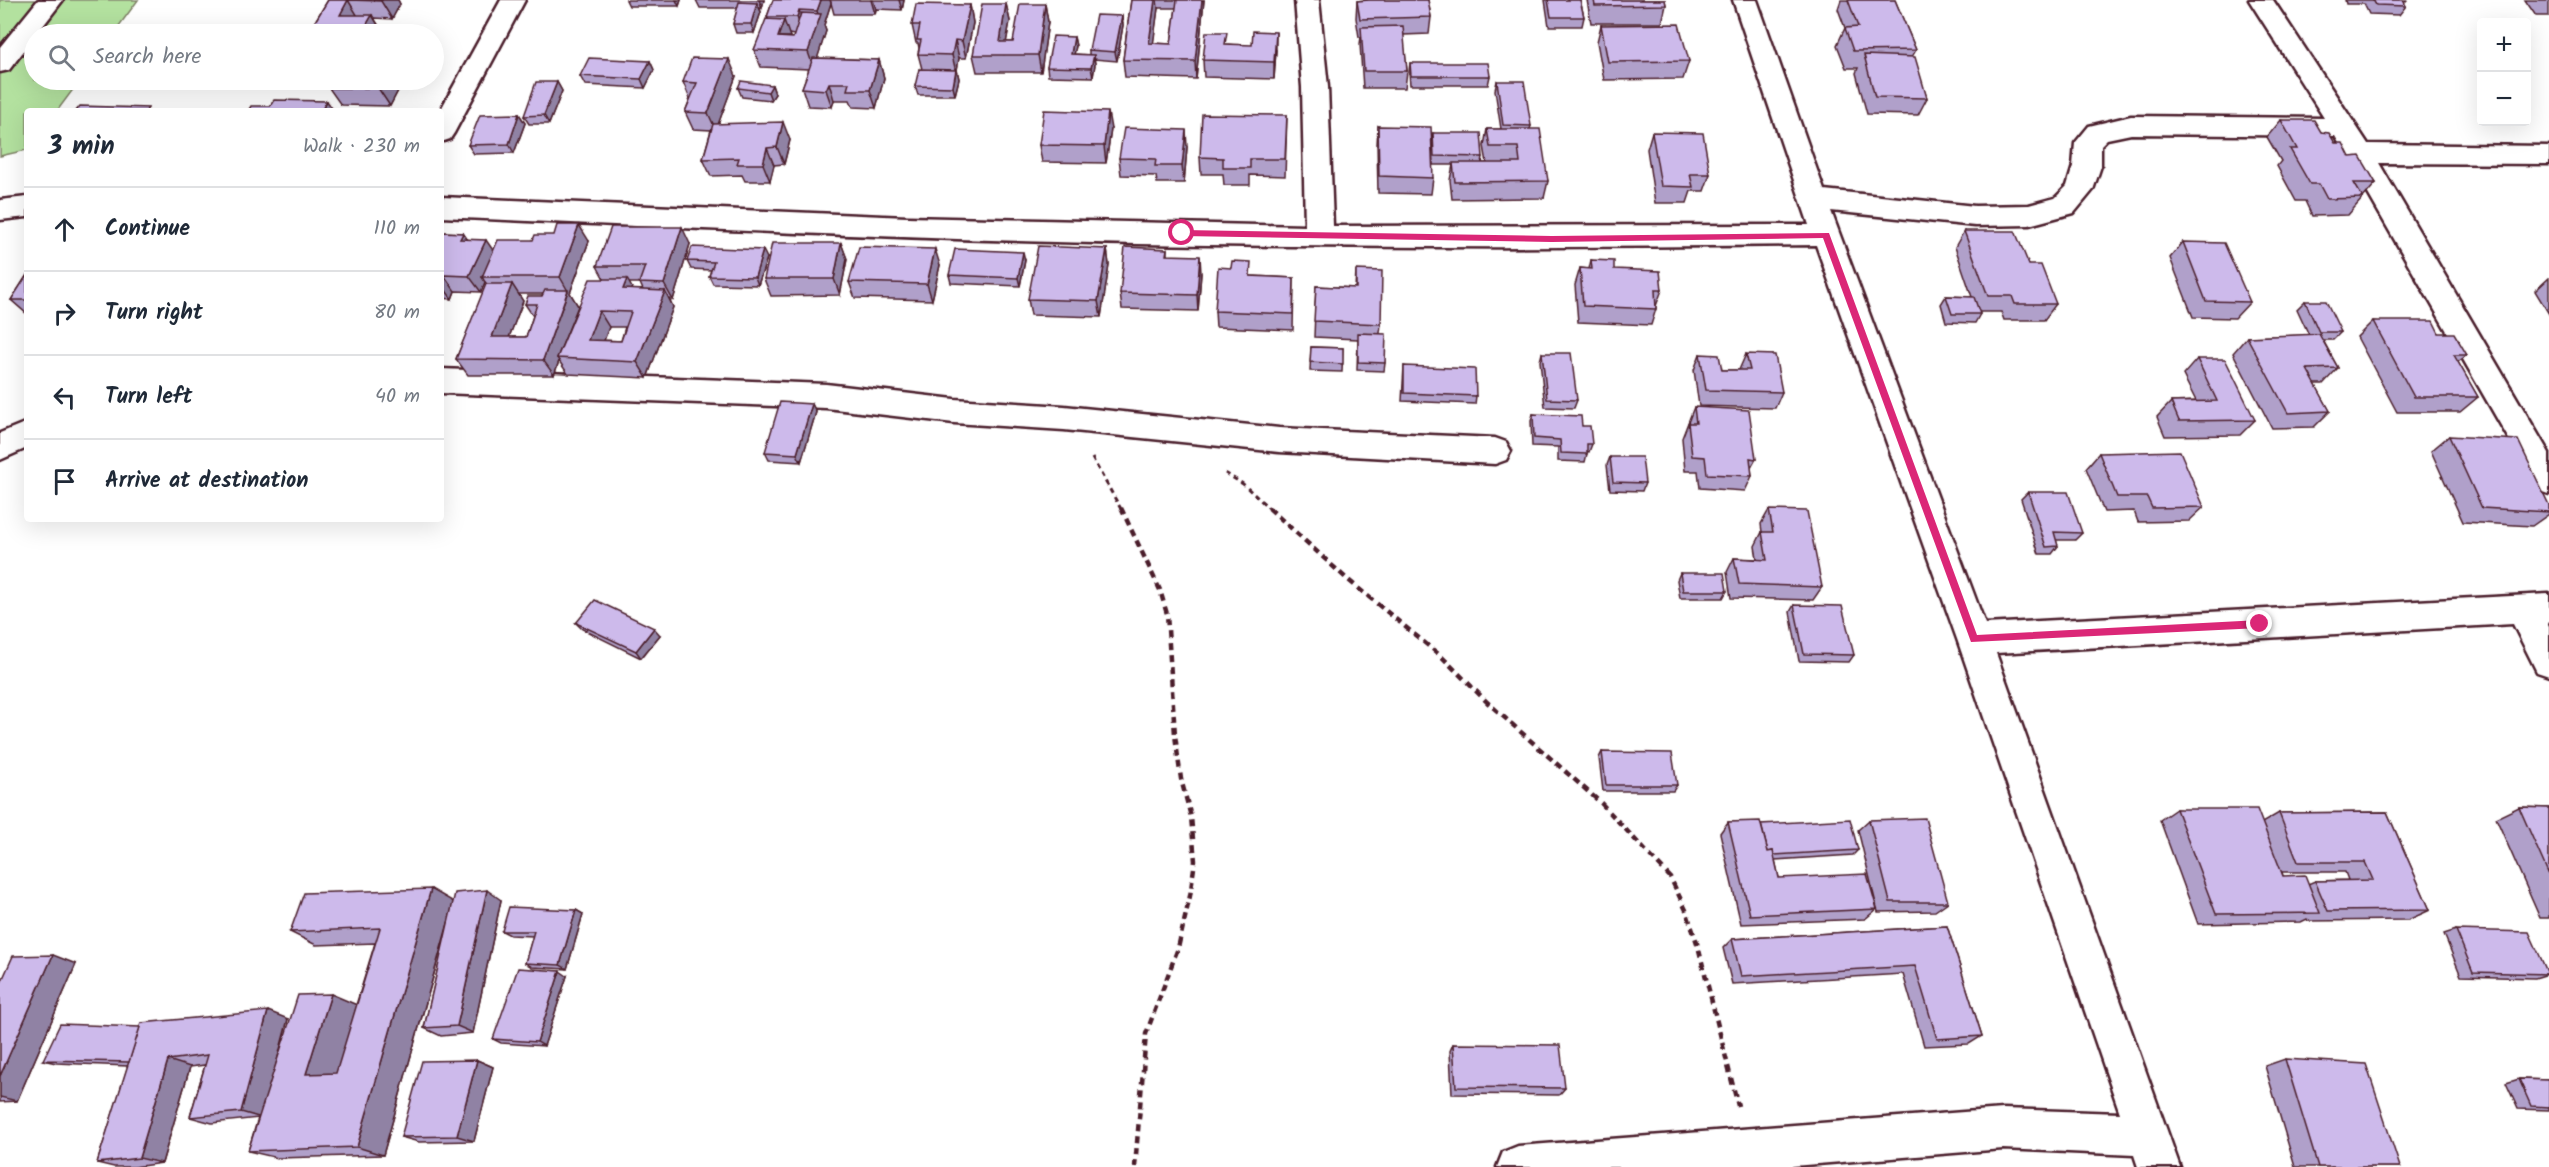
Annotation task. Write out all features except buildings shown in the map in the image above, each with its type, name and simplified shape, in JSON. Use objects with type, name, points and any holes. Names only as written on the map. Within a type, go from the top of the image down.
[{"type":"street","points":[[444,127],[513,0]]},
{"type":"street","points":[[1307,0],[1315,87],[1319,236]]},
{"type":"street","points":[[1518,1167],[2003,1129],[2154,1151],[1974,639],[1826,235],[1745,0]]},
{"type":"street","points":[[2261,0],[2360,153],[2549,481]]},
{"type":"street","points":[[26,24],[39,3]]},
{"type":"street","points":[[0,64],[24,26]]},
{"type":"street","points":[[1814,200],[1975,216],[2029,215],[2064,206],[2079,190],[2087,166],[2088,143],[2098,132],[2131,125],[2343,127]]},
{"type":"street","points":[[2360,153],[2549,155]]},
{"type":"street","points":[[0,210],[24,207]]},
{"type":"street","points":[[444,207],[909,227],[1319,236],[1552,239],[1826,235]]},
{"type":"street","points":[[444,381],[826,396],[954,411],[1064,418],[1279,440],[1495,450]]},
{"type":"street","points":[[0,447],[24,435]]},
{"type":"street","points":[[1974,639],[2536,609],[2549,661]]},
{"type":"path","points":[[1064,418],[1082,440],[1130,524],[1160,590],[1167,614],[1172,705],[1179,768],[1191,817],[1195,861],[1190,896],[1178,948],[1146,1034],[1135,1167]]},
{"type":"path","points":[[1217,468],[1243,484],[1340,573],[1442,657],[1487,702],[1601,803],[1670,877],[1686,910],[1698,946],[1748,1149]]},
{"type":"green space","points":[[0,0],[138,0],[120,24],[24,24],[24,90],[73,90],[59,108],[24,108],[24,151],[0,156]]},
{"type":"route","points":[[1182,233],[1552,239],[1826,235],[1974,639],[2260,624]]}]
